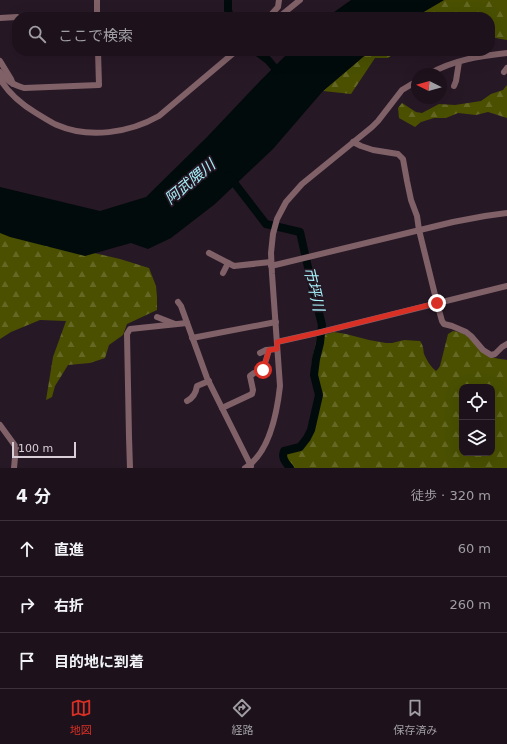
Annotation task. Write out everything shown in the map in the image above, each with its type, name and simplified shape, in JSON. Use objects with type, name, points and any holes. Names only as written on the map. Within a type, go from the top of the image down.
[{"type":"street","points":[[97,0],[97,12]]},
{"type":"street","points":[[274,12],[278,7],[279,0]]},
{"type":"street","points":[[285,12],[300,0]]},
{"type":"street","points":[[0,18],[12,17]]},
{"type":"street","points":[[495,55],[507,53]]},
{"type":"street","points":[[0,72],[9,82],[24,88],[98,85],[98,56]]},
{"type":"street","points":[[0,79],[11,94],[26,107],[57,125],[82,131],[114,131],[130,128],[159,116],[230,56]]},
{"type":"street","points":[[441,68],[459,62],[487,56]]},
{"type":"street","points":[[0,61],[13,84]]},
{"type":"street","points":[[454,86],[459,62]]},
{"type":"street","points":[[178,302],[181,306],[202,367],[249,467],[267,443],[278,403],[280,386],[271,264],[272,243],[277,219],[286,202],[302,184],[378,121],[402,90],[411,85]]},
{"type":"street","points":[[353,142],[373,150],[398,154],[403,159],[406,181],[417,216],[419,230],[442,322],[466,332],[487,354],[494,355],[507,344]]},
{"type":"street","points":[[208,253],[234,266],[271,264],[479,217],[507,213]]},
{"type":"street","points":[[223,273],[228,263]]},
{"type":"street","points":[[277,342],[325,332],[507,286]]},
{"type":"street","points":[[157,317],[176,324]]},
{"type":"street","points":[[192,338],[276,322]]},
{"type":"street","points":[[130,468],[127,334],[130,329],[187,323]]},
{"type":"street","points":[[260,353],[277,349]]},
{"type":"street","points":[[222,408],[252,394],[253,390],[250,376],[263,370],[269,350]]},
{"type":"street","points":[[186,401],[190,400],[194,396],[197,386],[209,381]]},
{"type":"street","points":[[0,425],[15,446],[14,468]]},
{"type":"green space","points":[[444,0],[507,0],[507,40],[495,38],[495,12],[424,12]]},
{"type":"green space","points":[[364,56],[391,56],[388,58],[375,58],[351,94],[323,91]]},
{"type":"green space","points":[[507,85],[507,118],[488,112],[476,115],[458,113],[446,118],[434,118],[421,122],[415,127],[399,118],[398,108],[402,103],[416,112],[422,113],[439,104],[455,105],[481,101],[491,94],[503,90]]},
{"type":"green space","points":[[0,231],[120,259],[149,268],[156,286],[157,310],[127,324],[123,335],[109,345],[105,358],[90,363],[68,365],[55,386],[52,397],[46,400],[53,357],[66,321],[40,320],[11,332],[0,339]]},
{"type":"green space","points":[[453,331],[464,334],[488,355],[507,360],[507,468],[292,468],[286,457],[288,451],[301,445],[313,420],[316,398],[311,373],[317,337],[334,332],[386,343],[404,340],[420,341],[423,346],[426,359],[431,366],[436,371],[440,366],[448,334]]},
{"type":"water","points":[[351,0],[444,0],[424,12],[334,12]]},
{"type":"water","name":"阿武隈川","points":[[285,56],[364,56],[323,91],[273,149],[215,204],[171,238],[148,249],[131,243],[85,256],[10,237],[0,233],[0,187],[100,211],[146,197],[207,137]]},
{"type":"waterway","points":[[228,0],[229,12]]},
{"type":"waterway","points":[[263,56],[280,74]]},
{"type":"waterway","name":"市坪川","points":[[229,176],[266,224],[300,232],[322,325],[314,375],[319,395],[311,430],[307,438],[300,447],[284,451],[284,458],[290,468]]},
{"type":"route","points":[[263,370],[269,350],[277,349],[277,342],[437,303]]}]
